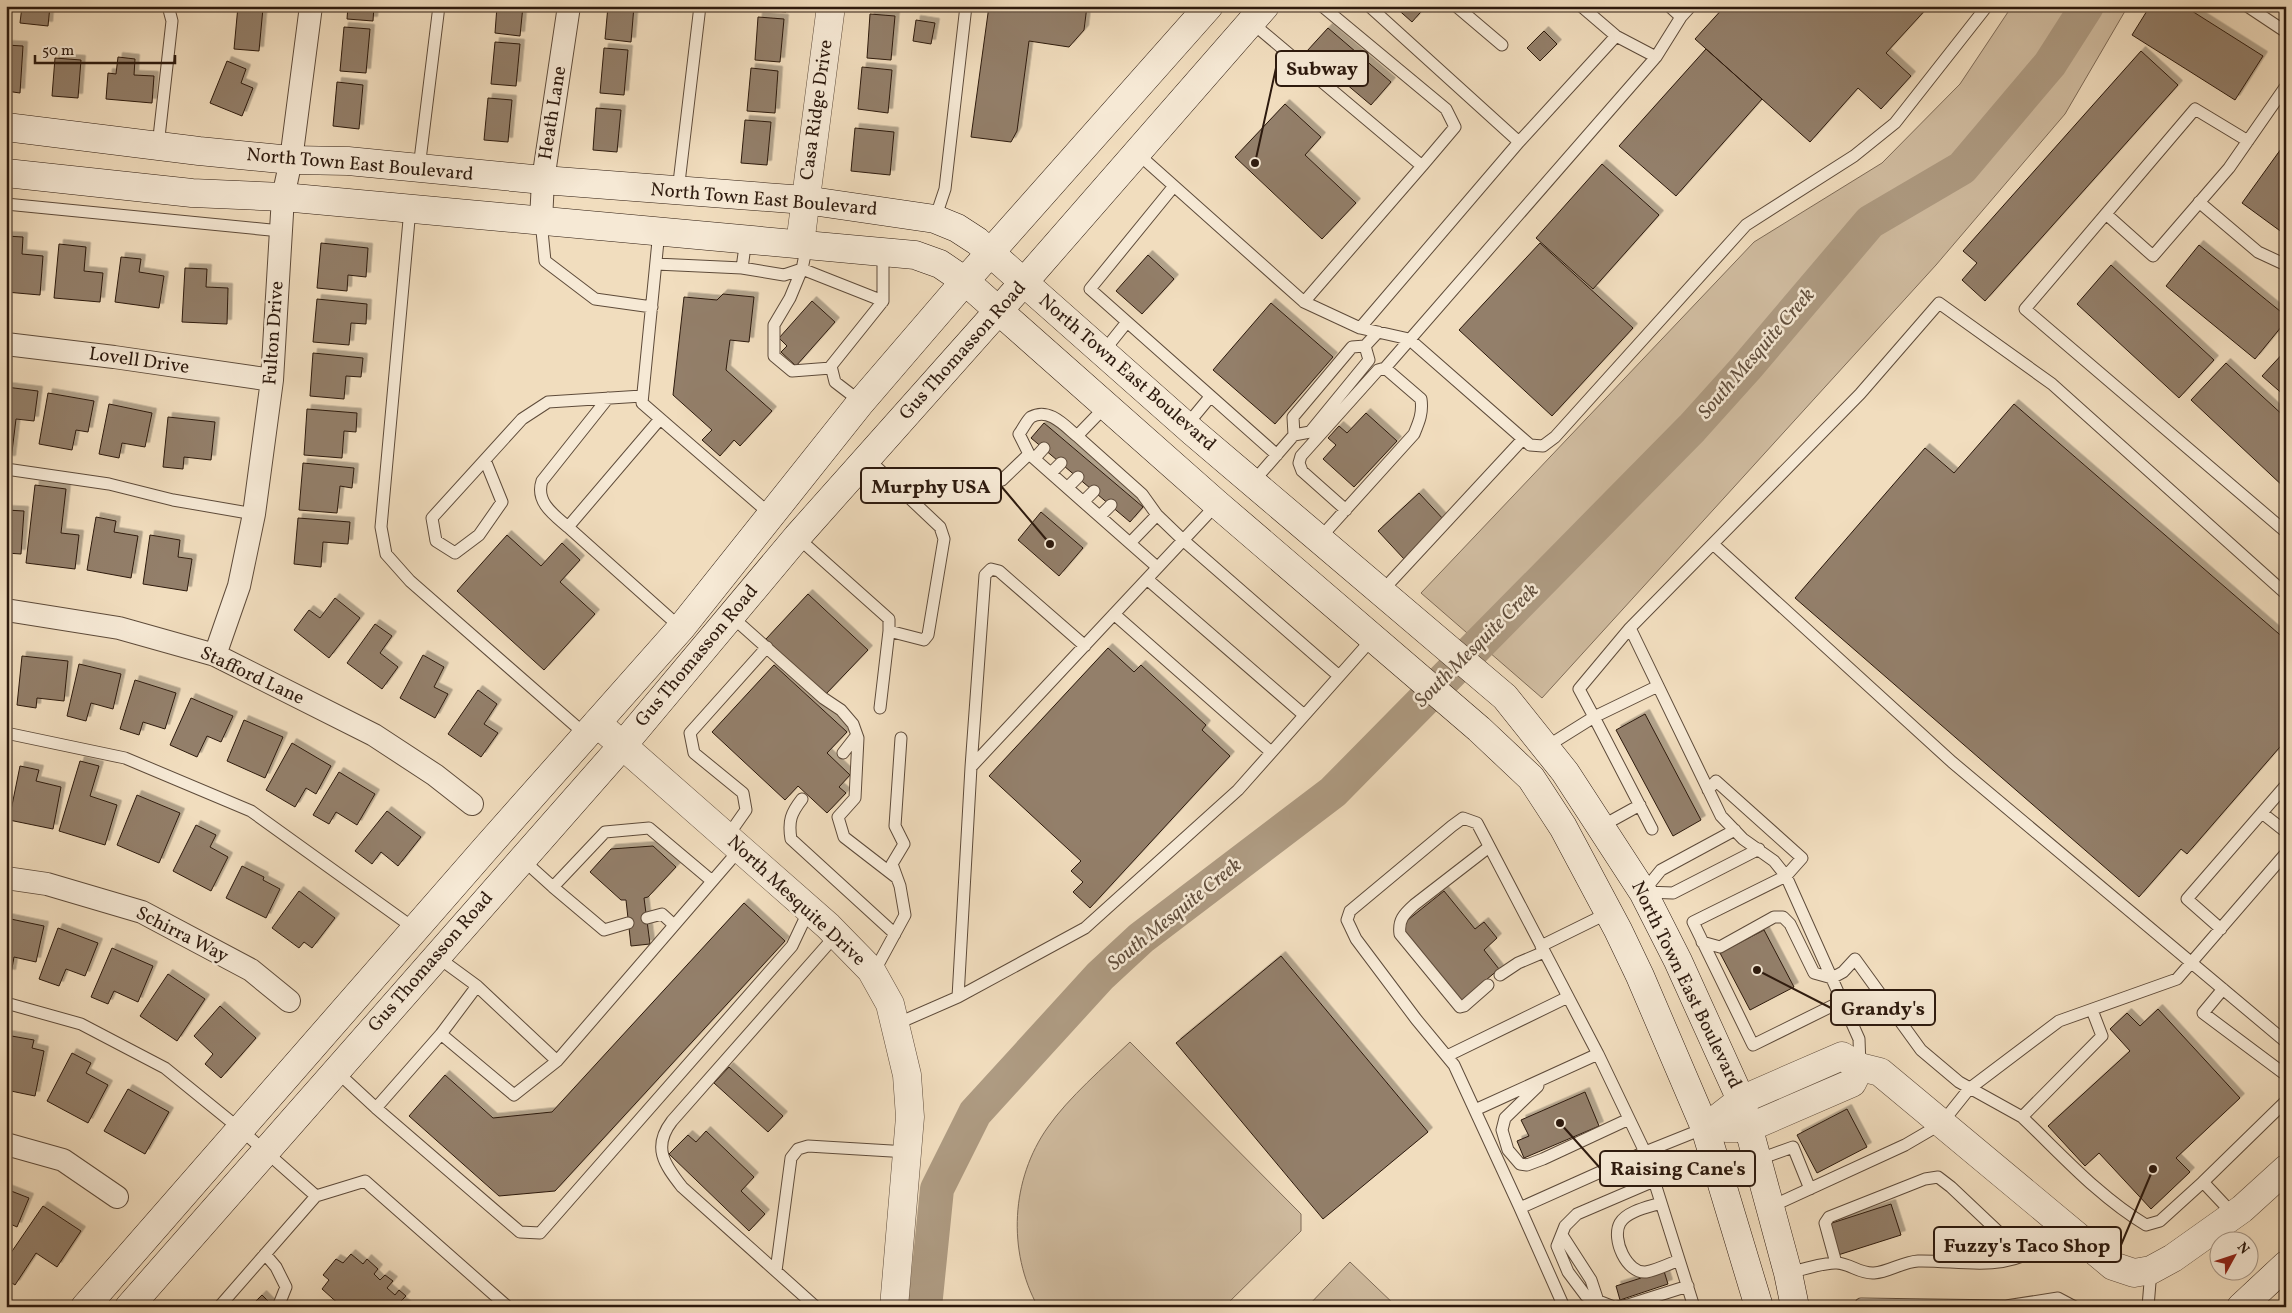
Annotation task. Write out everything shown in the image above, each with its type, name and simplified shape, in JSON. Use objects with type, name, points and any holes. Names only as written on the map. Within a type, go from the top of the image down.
[{"type":"main road","name":"Casa Ridge Drive","points":[[803,253],[805,200],[831,6]]},
{"type":"main road","name":"Gus Thomasson Road","points":[[84,1307],[681,628],[861,402],[990,252],[1209,6]]},
{"type":"main road","name":"Gus Thomasson Road","points":[[129,1307],[623,745],[797,537],[998,312],[1258,14]]},
{"type":"main road","name":"North Town East Boulevard","points":[[6,127],[290,160],[348,161],[543,180],[805,200],[935,219],[957,228],[977,241],[1186,426],[1505,697],[1546,747],[1602,826],[1644,892],[1678,961],[1741,1100],[1788,1273],[1795,1307]]},
{"type":"main road","name":"North Town East Boulevard","points":[[6,173],[192,193],[283,197],[746,239],[803,253],[883,252],[915,255],[940,264],[965,281],[1217,504],[1479,729],[1536,784],[1562,827],[1640,976],[1705,1128],[1760,1307]]},
{"type":"main road","points":[[1217,504],[1253,482]]},
{"type":"main road","points":[[770,514],[797,537]]},
{"type":"main road","name":"North Mesquite Drive","points":[[592,729],[623,745],[809,910],[873,973],[890,1004],[907,1075],[910,1117],[894,1307]]},
{"type":"main road","points":[[1608,913],[1644,892]]},
{"type":"main road","points":[[416,930],[436,956]]},
{"type":"main road","points":[[1705,1128],[1741,1100],[1842,1056],[1860,1067],[1880,1072],[1940,1124],[2113,1266],[2134,1273],[2150,1270],[2173,1258],[2234,1216],[2286,1169]]},
{"type":"main road","points":[[1705,1128],[1748,1128],[1852,1083],[1860,1067]]},
{"type":"main road","points":[[2241,1307],[2286,1265]]},
{"type":"street","name":"Fulton Drive","points":[[215,655],[239,586],[254,514],[272,380],[283,197],[290,160],[311,6]]},
{"type":"street","name":"Heath Lane","points":[[541,221],[543,180],[569,6]]},
{"type":"street","name":"Lovell Drive","points":[[6,344],[114,356],[272,380]]},
{"type":"street","name":"Stafford Lane","points":[[6,610],[119,628],[215,655],[374,735],[435,775],[472,804]]},
{"type":"street","name":"Schirra Way","points":[[6,878],[47,884],[142,912],[251,970],[289,1001]]},
{"type":"street","points":[[6,1144],[63,1160],[117,1197]]},
{"type":"lane","points":[[158,146],[172,21],[168,6]]},
{"type":"lane","points":[[419,168],[439,6]]},
{"type":"lane","points":[[678,191],[700,6]]},
{"type":"lane","points":[[935,219],[945,189],[966,6]]},
{"type":"lane","points":[[1304,302],[1455,127],[1446,109],[1322,6]]},
{"type":"lane","points":[[1369,6],[1519,142]]},
{"type":"lane","points":[[1456,6],[1502,46]]},
{"type":"lane","points":[[1581,6],[1616,36],[1656,57]]},
{"type":"lane","points":[[1669,6],[1681,17]]},
{"type":"lane","points":[[1346,510],[1302,471],[1299,463],[1301,456],[1378,370],[1385,368],[1409,338],[1656,57],[1690,6]]},
{"type":"lane","points":[[1137,153],[1304,302],[1360,328],[1409,338],[1530,446],[1543,446],[1555,437],[1746,225],[1854,156],[1895,123],[1987,6]]},
{"type":"lane","points":[[2247,6],[2286,32]]},
{"type":"lane","points":[[1258,14],[1422,166]]},
{"type":"lane","points":[[1360,328],[1519,142],[1616,36]]},
{"type":"lane","points":[[2106,214],[2153,256],[2248,141],[2285,88]]},
{"type":"lane","points":[[2248,141],[2195,108],[2025,310],[2286,532]]},
{"type":"lane","points":[[1174,186],[1090,289],[1277,456]]},
{"type":"lane","points":[[2199,202],[2258,252],[2286,265]]},
{"type":"lane","points":[[6,204],[281,231]]},
{"type":"lane","points":[[410,209],[381,527],[386,554],[410,580],[592,729]]},
{"type":"lane","points":[[541,221],[545,261],[595,298],[652,307]]},
{"type":"lane","points":[[659,232],[642,403],[770,514]]},
{"type":"lane","points":[[742,268],[746,239]]},
{"type":"lane","points":[[861,402],[835,382],[831,366],[883,301],[883,252]]},
{"type":"lane","points":[[656,264],[742,268],[784,275],[803,253]]},
{"type":"lane","points":[[803,253],[883,301]]},
{"type":"lane","points":[[803,253],[790,298],[774,325],[774,356],[792,371],[831,368]]},
{"type":"lane","points":[[1652,829],[1579,689],[1630,628],[1860,394],[1939,303],[2052,384],[2286,594]]},
{"type":"lane","points":[[1103,352],[1127,322]]},
{"type":"lane","points":[[1294,435],[1293,417],[1352,347],[1365,346],[1378,332]]},
{"type":"lane","points":[[1253,482],[1294,435],[1310,432],[1369,360],[1365,346]]},
{"type":"lane","points":[[1320,538],[1414,434],[1423,411],[1421,400],[1385,368]]},
{"type":"lane","points":[[485,460],[502,502],[479,535],[455,553],[436,541],[432,518],[522,419],[548,402],[642,396]]},
{"type":"lane","points":[[1186,426],[1210,397]]},
{"type":"lane","points":[[608,398],[542,481],[539,489],[546,508],[681,628]]},
{"type":"lane","points":[[1078,442],[1106,406]]},
{"type":"lane","points":[[1157,567],[1032,456],[1019,434],[1030,418],[1042,414],[1056,418],[1061,430],[1078,442],[1094,459],[1127,487],[1142,494],[1156,515],[1183,540],[1339,676]]},
{"type":"lane","points":[[568,527],[660,419]]},
{"type":"lane","points":[[1382,591],[1523,440]]},
{"type":"lane","points":[[906,494],[974,489],[1002,480],[1044,448]]},
{"type":"lane","points":[[867,458],[940,526],[944,539],[928,635],[924,640],[889,631]]},
{"type":"lane","points":[[1051,473],[1061,463]]},
{"type":"lane","points":[[6,469],[109,484],[173,500],[254,514]]},
{"type":"lane","points":[[1068,487],[1078,477]]},
{"type":"lane","points":[[1084,501],[1094,491]]},
{"type":"lane","points":[[971,767],[1217,504]]},
{"type":"lane","points":[[1100,516],[1111,505]]},
{"type":"lane","points":[[1130,543],[1156,515]]},
{"type":"lane","points":[[797,537],[889,620],[880,708]]},
{"type":"lane","points":[[1713,544],[1952,762],[2286,1042]]},
{"type":"lane","points":[[958,997],[971,767],[985,575],[991,569],[999,571],[1085,646]]},
{"type":"lane","points":[[1147,579],[1304,715]]},
{"type":"lane","points":[[1114,614],[1271,752]]},
{"type":"lane","points":[[730,615],[767,646],[823,698],[842,710],[853,724],[857,735],[855,798],[838,817],[844,837],[897,878]]},
{"type":"lane","points":[[1630,628],[1721,816],[1743,839],[1759,848],[1774,861],[1786,876],[1859,1039],[1860,1067]]},
{"type":"lane","points":[[894,1025],[958,997],[1085,928],[1238,790],[1373,638]]},
{"type":"lane","points":[[441,1034],[514,1095],[557,1061],[712,881],[733,843],[746,810],[743,793],[694,753],[690,733],[767,646]]},
{"type":"lane","points":[[1546,747],[1594,717],[1658,686]]},
{"type":"lane","points":[[6,733],[125,758],[251,811],[416,930]]},
{"type":"lane","points":[[843,753],[857,735]]},
{"type":"lane","points":[[873,973],[905,915],[892,864],[904,844],[895,826],[901,738]]},
{"type":"lane","points":[[1708,790],[1716,781],[1802,858],[1786,876],[1693,922],[1753,1045],[1842,1001]]},
{"type":"lane","points":[[2221,929],[2187,899],[2286,785]]},
{"type":"lane","points":[[802,799],[792,811],[788,823],[791,839],[895,934]]},
{"type":"lane","points":[[1602,826],[1640,806]]},
{"type":"lane","points":[[2262,813],[2286,832]]},
{"type":"lane","points":[[1564,1307],[1454,1065],[1356,939],[1347,920],[1350,911],[1463,818],[1477,823],[1598,1054],[1645,1152],[1694,1307]]},
{"type":"lane","points":[[553,887],[606,832],[649,828],[712,881]]},
{"type":"lane","points":[[1644,892],[1661,870],[1735,830]]},
{"type":"lane","points":[[1488,985],[1464,1006],[1460,1007],[1400,934],[1398,925],[1403,915],[1414,905],[1489,847]]},
{"type":"lane","points":[[1644,892],[1673,893],[1759,848]]},
{"type":"lane","points":[[1770,1207],[1905,1144],[1940,1124],[1969,1089],[2059,1022],[2177,979],[2286,853]]},
{"type":"lane","points":[[522,858],[604,930],[628,923]]},
{"type":"lane","points":[[336,1071],[376,1108],[520,1232],[540,1233],[792,946],[809,910]]},
{"type":"lane","points":[[1500,975],[1542,949],[1608,913]]},
{"type":"lane","points":[[647,918],[662,914],[674,925]]},
{"type":"lane","points":[[1702,942],[1720,947],[1774,917],[1783,918],[1790,924],[1814,973],[1832,978],[1844,972],[1855,959],[1921,1050],[1969,1089],[2022,1117],[2087,1180],[2146,1225],[2160,1221],[2204,1182],[2286,1101]]},
{"type":"lane","points":[[816,1307],[682,1187],[670,1172],[661,1154],[661,1140],[665,1130],[672,1121],[836,935]]},
{"type":"lane","points":[[436,956],[476,986],[557,1061]]},
{"type":"lane","points":[[376,1108],[441,1034],[476,986]]},
{"type":"lane","points":[[2223,989],[2203,1013],[2286,1075]]},
{"type":"lane","points":[[1447,1056],[1568,997]]},
{"type":"lane","points":[[6,1003],[81,1024],[165,1068],[240,1129],[316,1196]]},
{"type":"lane","points":[[2022,1117],[2102,1036],[2092,1010]]},
{"type":"lane","points":[[1475,1110],[1598,1054]]},
{"type":"lane","points":[[1546,1078],[1505,1118],[1502,1130],[1504,1139],[1508,1150],[1520,1164],[1528,1165],[1543,1159],[1629,1120]]},
{"type":"lane","points":[[1520,1208],[1645,1152],[1705,1128]]},
{"type":"lane","points":[[776,1271],[791,1158],[798,1149],[808,1146],[908,1152]]},
{"type":"lane","points":[[1757,1160],[1793,1147],[1810,1189]]},
{"type":"lane","points":[[1836,1263],[1825,1223],[1829,1217],[1925,1179],[1938,1177],[1951,1187],[2023,1256]]},
{"type":"lane","points":[[219,1307],[316,1196],[365,1181],[508,1307]]},
{"type":"lane","points":[[1654,1181],[1577,1214],[1565,1226],[1562,1235],[1590,1280],[1597,1298],[1602,1303],[1616,1307],[1628,1305],[1688,1286]]},
{"type":"lane","points":[[2204,1182],[2234,1216]]},
{"type":"lane","points":[[1661,1203],[1623,1219],[1619,1224],[1618,1240],[1625,1258],[1636,1270],[1646,1272],[1679,1260]]},
{"type":"lane","points":[[1788,1273],[1836,1263],[1863,1273],[1875,1273],[1902,1263],[1916,1261],[1982,1263],[2008,1260],[2023,1256],[2042,1244],[2059,1221]]},
{"type":"lane","points":[[265,1254],[276,1267],[286,1287],[278,1307]]},
{"type":"lane","points":[[2148,1307],[2150,1270]]},
{"type":"lane","points":[[1862,1307],[1861,1304],[2006,1306],[2058,1298],[2075,1307]]},
{"type":"shaded area","points":[[2012,6],[2128,6],[2065,114],[1936,265],[1542,698],[1421,593],[1754,242],[1882,163],[1960,84]]},
{"type":"shaded area","points":[[1130,1042],[1301,1214],[1301,1231],[1224,1307],[1038,1307],[1028,1285],[1021,1263],[1018,1239],[1020,1192],[1026,1169],[1036,1147],[1056,1116]]},
{"type":"shaded area","points":[[1350,1262],[1397,1307],[1307,1307]]},
{"type":"building","points":[[22,6],[50,6],[48,26],[20,23]]},
{"type":"building","points":[[238,6],[263,8],[259,51],[234,49]]},
{"type":"building","points":[[348,6],[374,6],[373,21],[347,19]]},
{"type":"building","points":[[497,6],[523,6],[520,36],[495,33]]},
{"type":"building","points":[[608,6],[634,6],[631,42],[605,39]]},
{"type":"building","points":[[761,6],[786,6],[786,12],[761,10]]},
{"type":"building","points":[[989,6],[1087,6],[1084,30],[1069,47],[1029,41],[1017,131],[1011,142],[971,137]]},
{"type":"building","points":[[1394,6],[1426,6],[1412,22]]},
{"type":"building","points":[[1725,6],[1929,6],[1886,53],[1911,76],[1881,109],[1858,88],[1810,142],[1695,39]]},
{"type":"building","points":[[2150,6],[2184,6],[2263,56],[2235,100],[2132,35]]},
{"type":"building","points":[[870,14],[895,16],[891,60],[867,58]]},
{"type":"building","points":[[758,17],[784,19],[780,62],[755,60]]},
{"type":"building","points":[[916,20],[935,23],[931,44],[913,41]]},
{"type":"building","points":[[344,27],[370,29],[366,73],[340,71]]},
{"type":"building","points":[[1328,28],[1391,82],[1371,105],[1307,51]]},
{"type":"building","points":[[1544,31],[1557,44],[1540,61],[1527,48]]},
{"type":"building","points":[[495,42],[520,44],[516,86],[491,84]]},
{"type":"building","points":[[6,45],[23,46],[20,93],[6,91]]},
{"type":"building","points":[[604,48],[628,50],[624,95],[600,93]]},
{"type":"building","points":[[1706,49],[1762,99],[1676,196],[1619,146]]},
{"type":"building","points":[[2141,51],[2178,85],[1985,301],[1962,280],[1977,263],[1963,251]]},
{"type":"building","points":[[118,57],[135,59],[134,75],[154,76],[152,103],[106,99],[108,73],[116,74]]},
{"type":"building","points":[[55,58],[81,60],[78,98],[52,96]]},
{"type":"building","points":[[227,61],[246,69],[241,83],[253,88],[242,116],[210,103]]},
{"type":"building","points":[[862,67],[892,70],[888,113],[858,109]]},
{"type":"building","points":[[751,68],[778,71],[775,113],[747,111]]},
{"type":"building","points":[[337,82],[363,85],[359,129],[333,126]]},
{"type":"building","points":[[488,98],[512,100],[508,142],[484,140]]},
{"type":"building","points":[[1285,104],[1321,137],[1305,155],[1356,203],[1322,239],[1235,157]]},
{"type":"building","points":[[596,108],[621,110],[617,152],[593,150]]},
{"type":"building","points":[[745,120],[771,122],[767,165],[741,163]]},
{"type":"building","points":[[855,128],[894,132],[890,175],[851,171]]},
{"type":"building","points":[[2286,142],[2286,229],[2283,233],[2242,203]]},
{"type":"building","points":[[1602,164],[1659,215],[1593,289],[1536,238]]},
{"type":"building","points":[[6,236],[23,237],[22,254],[43,256],[40,295],[6,292]]},
{"type":"building","points":[[321,243],[368,248],[366,277],[348,275],[347,291],[317,288]]},
{"type":"building","points":[[1540,243],[1633,328],[1552,416],[1459,330]]},
{"type":"building","points":[[59,244],[86,247],[84,271],[103,273],[100,302],[54,298]]},
{"type":"building","points":[[2199,245],[2286,316],[2286,321],[2255,359],[2166,286]]},
{"type":"building","points":[[1148,255],[1174,279],[1142,314],[1116,291]]},
{"type":"building","points":[[121,257],[141,259],[139,272],[164,276],[159,308],[115,302]]},
{"type":"building","points":[[2111,265],[2214,360],[2179,398],[2077,304]]},
{"type":"building","points":[[185,268],[207,269],[206,287],[228,288],[227,324],[182,322]]},
{"type":"building","points":[[723,294],[754,297],[749,342],[730,340],[726,370],[772,411],[740,446],[734,440],[720,456],[702,440],[712,430],[673,395],[684,297],[717,300]]},
{"type":"building","points":[[317,299],[367,304],[366,324],[351,323],[349,345],[313,342]]},
{"type":"building","points":[[812,301],[835,322],[796,366],[781,352],[787,346],[779,338]]},
{"type":"building","points":[[1271,303],[1333,357],[1275,424],[1213,370]]},
{"type":"building","points":[[2286,350],[2286,397],[2262,376]]},
{"type":"building","points":[[313,353],[363,358],[361,377],[346,376],[344,399],[310,396]]},
{"type":"building","points":[[2226,363],[2286,418],[2286,489],[2191,400]]},
{"type":"building","points":[[6,387],[38,391],[34,421],[16,419],[11,460],[6,460]]},
{"type":"building","points":[[48,393],[94,401],[88,432],[76,430],[72,450],[39,444]]},
{"type":"building","points":[[109,404],[152,413],[145,447],[122,443],[119,458],[99,454]]},
{"type":"building","points":[[2014,404],[2286,640],[2286,740],[2187,854],[2181,849],[2139,897],[1795,598],[1925,448],[1954,473]]},
{"type":"building","points":[[307,409],[357,413],[356,432],[344,431],[342,458],[304,455]]},
{"type":"building","points":[[1366,413],[1397,441],[1354,487],[1323,459],[1336,445],[1328,438],[1339,426],[1347,433]]},
{"type":"building","points":[[168,417],[215,422],[211,460],[184,457],[183,469],[163,467]]},
{"type":"building","points":[[1044,423],[1143,507],[1130,522],[1031,438]]},
{"type":"building","points":[[303,463],[354,468],[352,488],[340,486],[337,513],[299,510]]},
{"type":"building","points":[[35,485],[66,489],[61,533],[79,535],[75,569],[26,563]]},
{"type":"building","points":[[1419,493],[1445,521],[1404,559],[1378,531]]},
{"type":"building","points":[[6,510],[24,511],[21,554],[6,553]]},
{"type":"building","points":[[1041,512],[1083,548],[1059,576],[1018,540]]},
{"type":"building","points":[[96,517],[116,521],[114,532],[138,536],[131,578],[87,570]]},
{"type":"building","points":[[298,518],[350,522],[348,544],[323,542],[321,567],[294,564]]},
{"type":"building","points":[[150,535],[180,540],[178,557],[192,559],[187,591],[143,584]]},
{"type":"building","points":[[507,535],[541,566],[562,543],[580,560],[560,582],[595,614],[544,670],[457,591]]},
{"type":"building","points":[[808,594],[868,650],[825,695],[766,639]]},
{"type":"building","points":[[335,598],[360,618],[329,658],[294,630],[309,610],[320,618]]},
{"type":"building","points":[[375,624],[392,636],[380,653],[398,667],[382,689],[347,663]]},
{"type":"building","points":[[1108,648],[1134,672],[1141,665],[1206,725],[1202,730],[1230,756],[1090,908],[1073,892],[1083,882],[1071,871],[1081,861],[989,776]]},
{"type":"building","points":[[423,655],[444,667],[434,687],[448,694],[435,718],[400,698]]},
{"type":"building","points":[[22,656],[68,661],[64,701],[37,698],[36,708],[17,705]]},
{"type":"building","points":[[79,664],[121,674],[113,709],[91,703],[86,721],[67,716]]},
{"type":"building","points":[[774,665],[847,732],[827,753],[850,775],[839,787],[846,793],[827,813],[798,786],[785,800],[712,732]]},
{"type":"building","points":[[135,680],[176,693],[165,729],[143,722],[139,735],[120,729]]},
{"type":"building","points":[[478,690],[497,704],[484,724],[498,733],[481,757],[448,734]]},
{"type":"building","points":[[191,698],[233,716],[221,742],[207,736],[197,757],[170,745]]},
{"type":"building","points":[[1645,714],[1701,820],[1673,836],[1616,730]]},
{"type":"building","points":[[244,720],[283,737],[265,778],[227,761]]},
{"type":"building","points":[[292,743],[331,766],[316,794],[306,788],[295,807],[266,790]]},
{"type":"building","points":[[80,761],[99,766],[90,796],[117,805],[105,845],[59,831]]},
{"type":"building","points":[[20,766],[39,770],[36,781],[61,787],[53,829],[9,820]]},
{"type":"building","points":[[339,772],[375,794],[357,825],[336,812],[329,824],[313,815]]},
{"type":"building","points":[[137,795],[180,813],[159,863],[117,845]]},
{"type":"building","points":[[387,811],[421,837],[398,866],[381,852],[372,864],[355,851]]},
{"type":"building","points":[[196,825],[216,835],[210,847],[228,857],[211,891],[173,871]]},
{"type":"building","points":[[653,846],[676,867],[648,897],[644,898],[650,944],[631,946],[626,900],[621,900],[590,872],[611,849]]},
{"type":"building","points":[[242,866],[264,877],[263,880],[280,889],[266,918],[226,898]]},
{"type":"building","points":[[299,891],[335,918],[312,948],[304,942],[299,948],[272,928]]},
{"type":"building","points":[[1444,891],[1475,929],[1484,922],[1497,938],[1484,950],[1499,969],[1460,1002],[1399,927]]},
{"type":"building","points":[[744,903],[785,941],[555,1191],[499,1196],[409,1116],[445,1075],[493,1118],[552,1112]]},
{"type":"building","points":[[6,918],[44,926],[36,962],[14,957],[11,974],[6,973]]},
{"type":"building","points":[[58,928],[98,943],[85,976],[66,969],[59,986],[39,979]]},
{"type":"building","points":[[1764,930],[1794,987],[1750,1010],[1720,953]]},
{"type":"building","points":[[112,948],[153,966],[138,1002],[114,991],[108,1004],[91,997]]},
{"type":"building","points":[[1281,956],[1428,1132],[1323,1219],[1176,1043]]},
{"type":"building","points":[[168,974],[205,999],[177,1041],[140,1016]]},
{"type":"building","points":[[220,1006],[256,1038],[221,1078],[205,1064],[213,1054],[194,1036]]},
{"type":"building","points":[[2158,1009],[2240,1098],[2176,1158],[2190,1172],[2151,1209],[2099,1153],[2085,1166],[2048,1126],[2130,1051],[2110,1029],[2127,1013],[2140,1026]]},
{"type":"building","points":[[6,1035],[34,1040],[32,1048],[44,1051],[35,1096],[6,1090]]},
{"type":"building","points":[[72,1053],[91,1063],[86,1073],[108,1085],[88,1123],[47,1101]]},
{"type":"building","points":[[729,1067],[783,1116],[768,1132],[714,1083]]},
{"type":"building","points":[[128,1089],[169,1112],[145,1154],[104,1131]]},
{"type":"building","points":[[1585,1092],[1599,1126],[1524,1158],[1517,1141],[1529,1136],[1521,1120]]},
{"type":"building","points":[[1847,1109],[1867,1147],[1817,1173],[1797,1135]]},
{"type":"building","points":[[706,1131],[754,1177],[741,1191],[765,1214],[749,1231],[669,1154],[688,1135],[696,1142]]},
{"type":"building","points":[[6,1189],[29,1198],[17,1227],[6,1222]]},
{"type":"building","points":[[1891,1204],[1901,1235],[1838,1255],[1829,1224]]},
{"type":"building","points":[[43,1206],[81,1231],[57,1267],[36,1253],[15,1285],[6,1279],[6,1260]]},
{"type":"building","points":[[351,1254],[363,1264],[367,1259],[378,1269],[374,1274],[380,1280],[385,1275],[393,1281],[387,1288],[395,1295],[399,1290],[406,1296],[401,1301],[408,1307],[342,1307],[322,1289],[329,1280],[323,1275],[336,1259],[343,1263]]},
{"type":"building","points":[[1663,1268],[1668,1284],[1620,1300],[1616,1286],[1641,1278],[1640,1275]]},
{"type":"building","points":[[262,1295],[274,1307],[250,1307]]},
{"type":"waterway","name":"South Mesquite Creek","points":[[925,1307],[937,1189],[975,1113],[1100,976],[1141,938],[1333,792],[1692,428],[1746,368],[1870,222],[1962,168],[2050,64],[2087,6]]},
{"type":"place","name":"Subway","points":[[1255,163]]},
{"type":"place","name":"Murphy USA","points":[[1050,544]]},
{"type":"place","name":"Grandy's","points":[[1757,970]]},
{"type":"place","name":"Raising Cane's","points":[[1560,1123]]},
{"type":"place","name":"Fuzzy's Taco Shop","points":[[2153,1169]]}]
